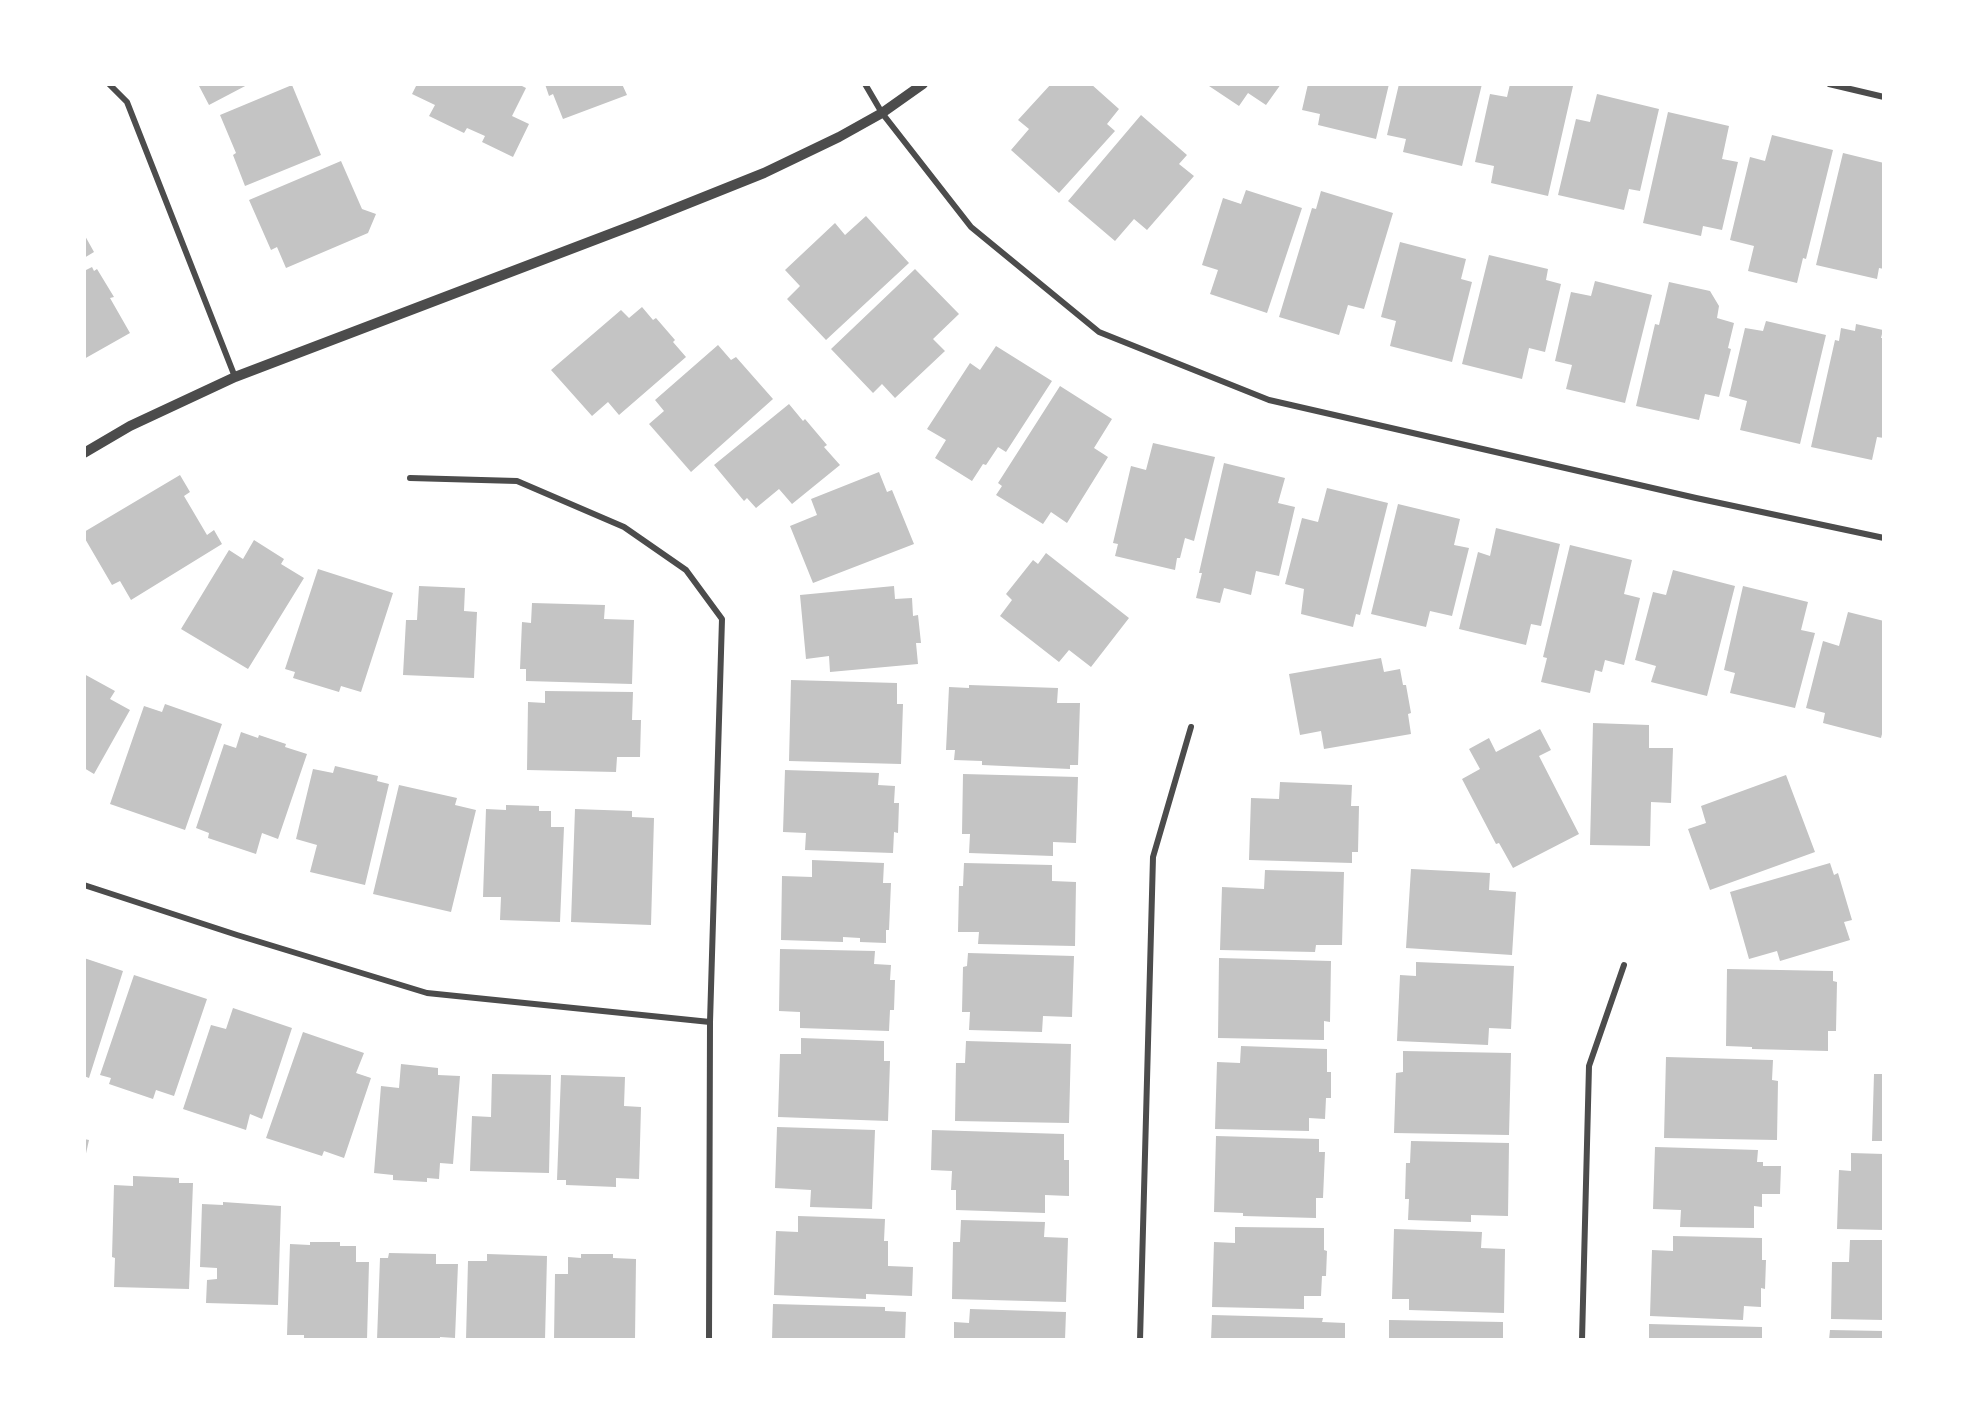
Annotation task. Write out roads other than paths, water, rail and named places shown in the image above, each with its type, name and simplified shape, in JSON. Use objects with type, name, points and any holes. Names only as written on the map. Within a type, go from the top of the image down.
[{"type":"street","points":[[109,84],[127,102],[235,377]]},
{"type":"street","points":[[866,84],[882,112],[971,227],[1099,332],[1269,400],[1696,498],[1884,538]]},
{"type":"street","points":[[84,453],[130,426],[235,377],[639,224],[764,173],[838,137],[882,112],[923,84]]},
{"type":"street","points":[[1829,84],[1884,97]]},
{"type":"street","points":[[410,478],[517,481],[624,526],[686,570],[722,619],[710,1022],[709,1340]]},
{"type":"street","points":[[1140,1340],[1153,857],[1191,727]]},
{"type":"street","points":[[84,885],[427,993],[710,1022]]},
{"type":"street","points":[[1582,1340],[1589,1066],[1624,965]]}]
